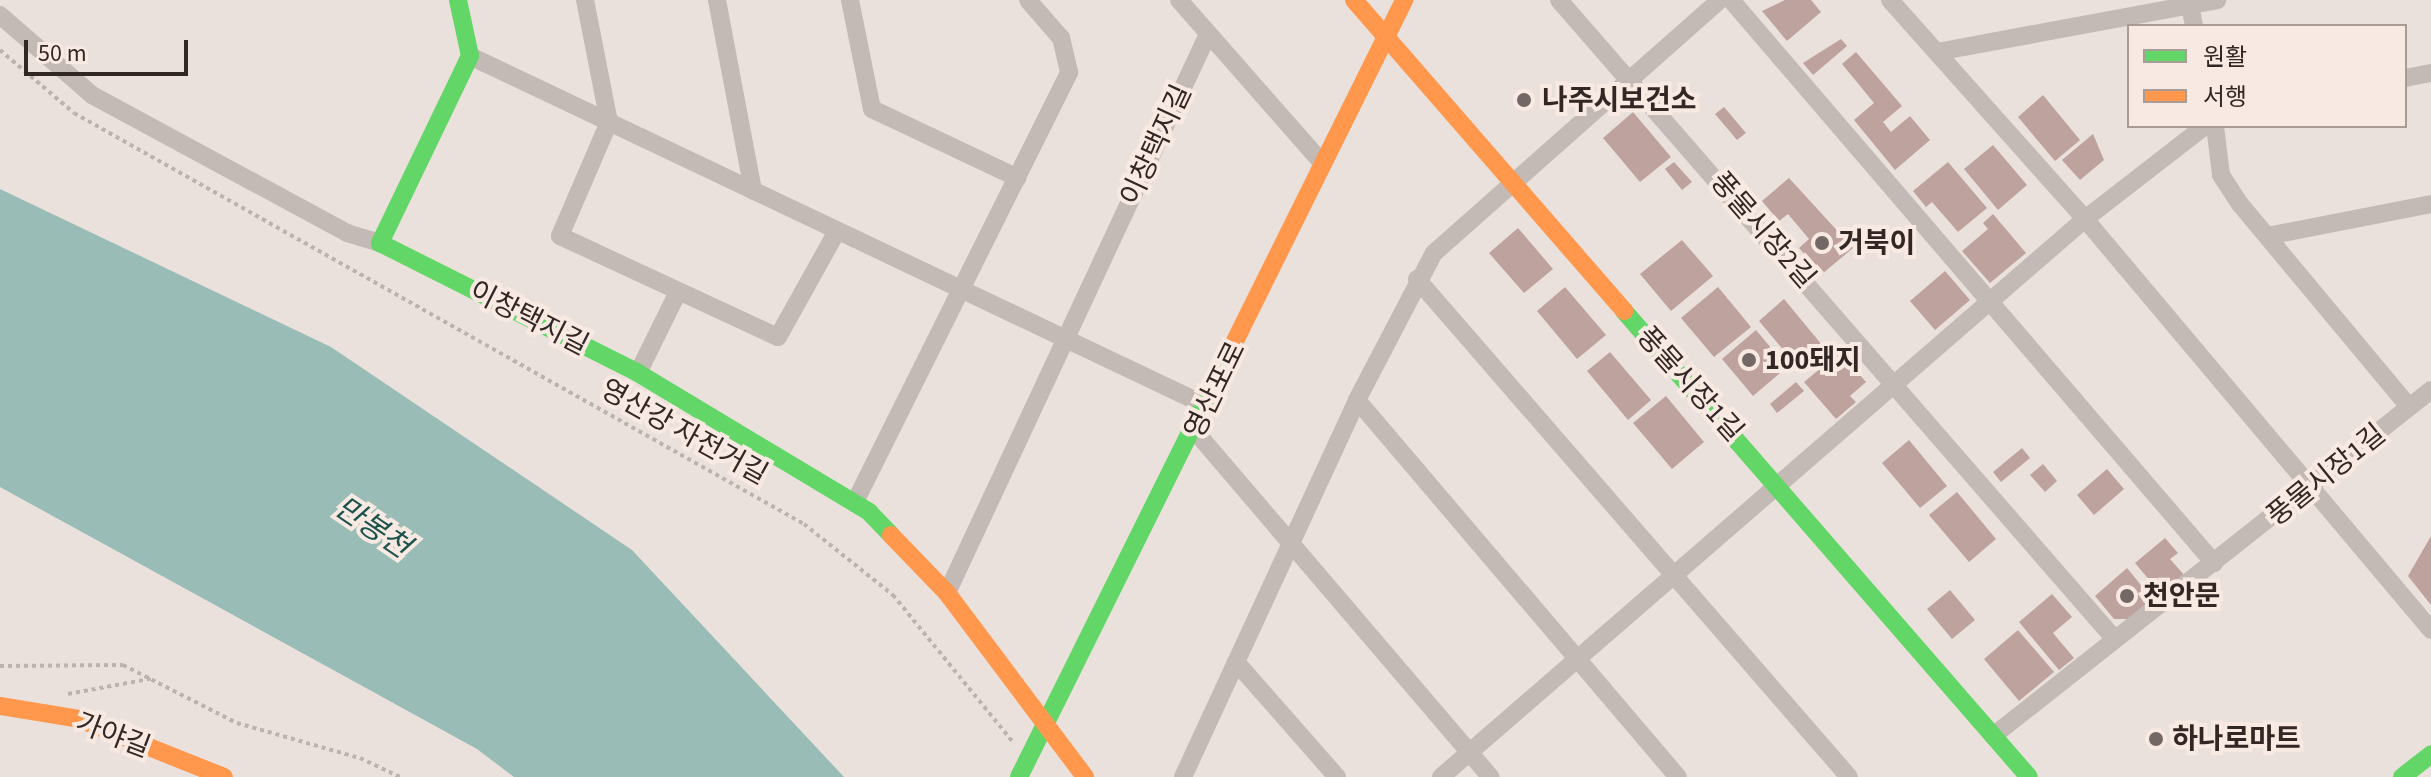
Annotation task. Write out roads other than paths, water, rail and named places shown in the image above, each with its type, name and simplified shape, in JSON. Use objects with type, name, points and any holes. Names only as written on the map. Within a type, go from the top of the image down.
[{"type":"street","points":[[0,15],[92,95],[347,233],[380,243],[470,56],[458,0]]},
{"type":"street","points":[[585,0],[609,122],[560,236],[778,337],[837,231]]},
{"type":"street","points":[[717,0],[753,191]]},
{"type":"street","points":[[850,0],[872,109],[1018,178]]},
{"type":"street","points":[[855,502],[963,291],[1069,72],[1061,38],[1028,0]]},
{"type":"street","points":[[1179,0],[1323,164]]},
{"type":"street","name":"풍물시장1길","points":[[1354,0],[1510,184],[1780,484],[2029,777]]},
{"type":"street","name":"영산포로","points":[[1028,772],[1384,35],[1404,0]]},
{"type":"street","name":"풍물시장2길","points":[[1559,0],[1897,382],[2113,637]]},
{"type":"street","points":[[1183,777],[1357,400],[1417,279],[1434,253],[1628,78],[1720,0]]},
{"type":"street","points":[[1731,0],[1992,299],[2214,563]]},
{"type":"street","points":[[1890,0],[2085,219],[2431,630]]},
{"type":"street","points":[[1937,52],[2217,0]]},
{"type":"street","points":[[2189,3],[2194,24]]},
{"type":"street","name":"이창택지길","points":[[947,593],[1208,34]]},
{"type":"street","points":[[470,56],[1207,406]]},
{"type":"street","points":[[2407,78],[2431,73]]},
{"type":"street","points":[[1441,777],[2085,219],[2202,128]]},
{"type":"street","points":[[2215,128],[2221,175],[2267,236],[2409,407]]},
{"type":"street","points":[[2267,236],[2431,204]]},
{"type":"street","name":"이창택지길","points":[[380,243],[638,373],[855,502],[947,593],[1048,727]]},
{"type":"street","points":[[1417,279],[1849,777]]},
{"type":"street","points":[[638,373],[678,292]]},
{"type":"street","name":"풍물시장1길","points":[[1993,736],[2113,637],[2313,489],[2431,390]]},
{"type":"street","points":[[1357,400],[1678,777]]},
{"type":"street","points":[[1195,431],[1491,777]]},
{"type":"street","points":[[1236,662],[1337,777]]},
{"type":"street","name":"가야길","points":[[0,706],[36,709],[93,724],[224,777]]},
{"type":"street","points":[[1048,727],[1085,777]]},
{"type":"street","points":[[2402,777],[2431,754]]},
{"type":"water","name":"만봉천","points":[[0,189],[331,347],[632,550],[844,777],[514,777],[477,749],[0,487]]},
{"type":"place","name":"나주시보건소","points":[[1524,100]]},
{"type":"place","name":"거북이","points":[[1822,243]]},
{"type":"place","name":"100돼지","points":[[1749,360]]},
{"type":"place","name":"천안문","points":[[2127,596]]},
{"type":"place","name":"하나로마트","points":[[2156,739]]}]
